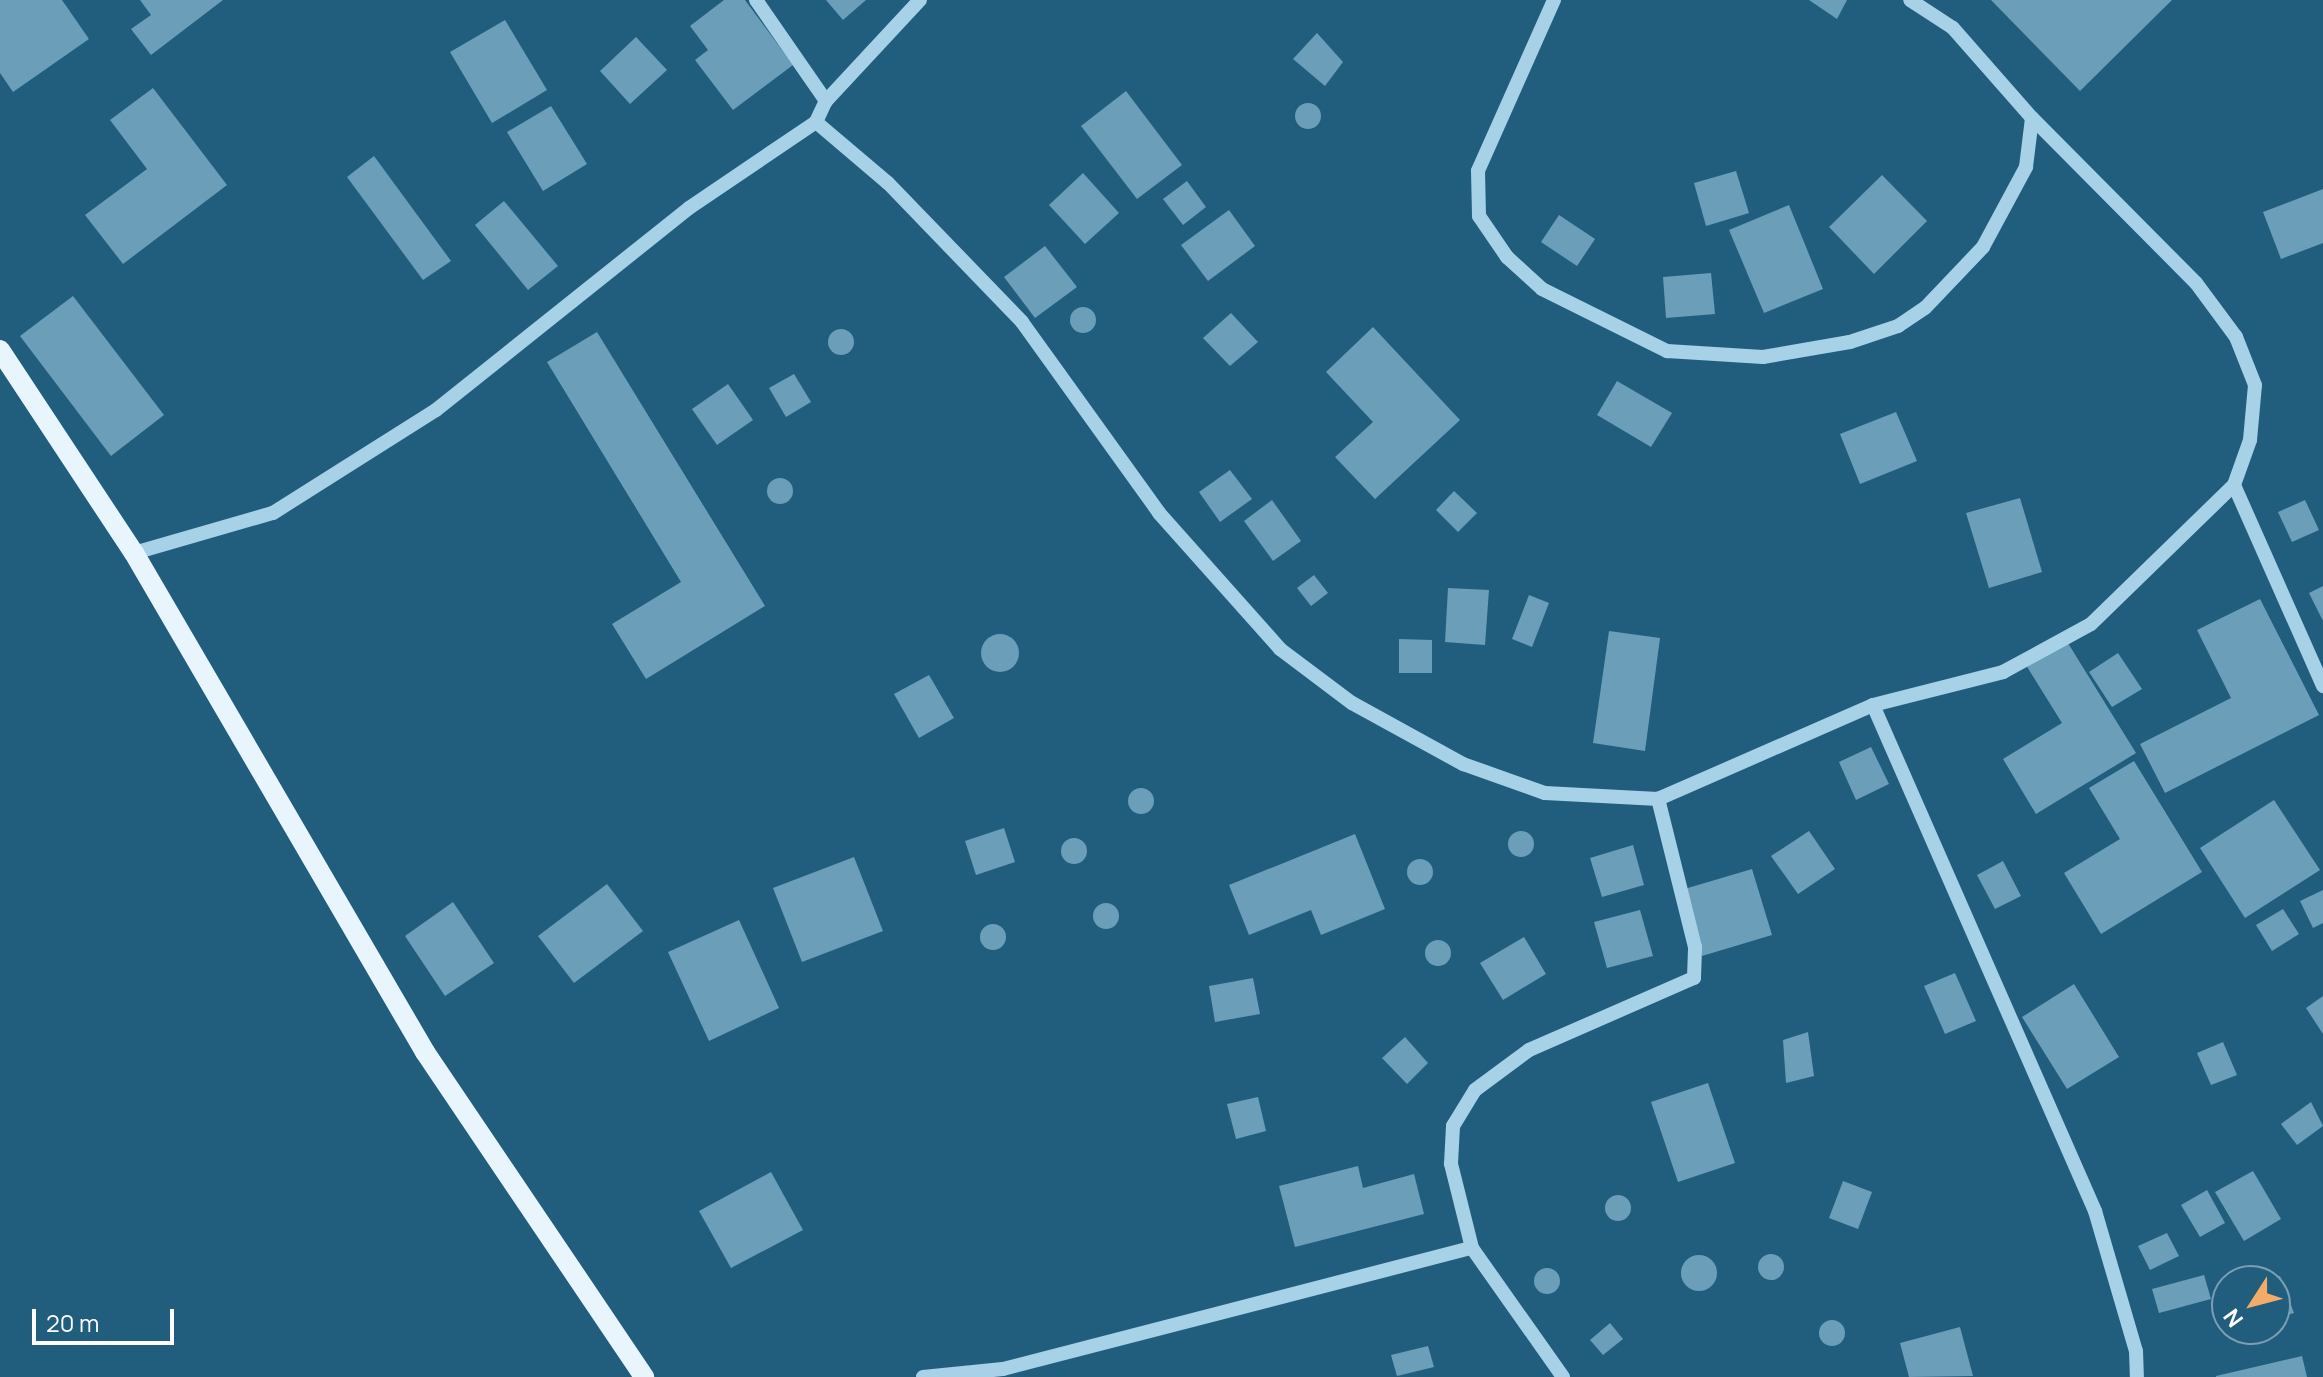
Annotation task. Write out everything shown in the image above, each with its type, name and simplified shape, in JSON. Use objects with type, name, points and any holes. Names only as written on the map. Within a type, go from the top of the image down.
[{"type":"main road","points":[[0,350],[134,553],[425,1052],[644,1377]]},
{"type":"street","points":[[756,0],[826,101]]},
{"type":"street","points":[[134,553],[273,513],[423,418],[689,208],[816,122],[826,101],[920,0]]},
{"type":"street","points":[[1554,0],[1478,171],[1479,216],[1507,257],[1542,289],[1667,351],[1763,357],[1898,326],[1925,308],[1983,247],[2026,167],[2032,118]]},
{"type":"street","points":[[816,122],[888,183],[1022,322],[1159,513],[1280,649],[1352,703],[1463,764],[1545,793],[1658,799],[1873,705],[2003,672],[2091,624],[2234,485],[2250,440],[2255,385],[2236,337],[2196,283],[2032,118],[1953,28],[1910,0]]},
{"type":"street","points":[[2234,485],[2323,686]]},
{"type":"street","points":[[1873,705],[2095,1211],[2136,1351],[2137,1377]]},
{"type":"street","points":[[1563,1377],[1472,1248],[1451,1164],[1453,1126],[1475,1090],[1529,1050],[1694,978],[1695,947],[1658,799]]},
{"type":"street","points":[[923,1377],[1003,1369],[1472,1248]]},
{"type":"building","points":[[0,0],[62,0],[89,39],[13,92],[0,73]]},
{"type":"building","points":[[140,0],[223,0],[151,55],[131,29],[151,15]]},
{"type":"building","points":[[724,0],[745,0],[793,65],[733,110],[695,60],[708,50],[690,26]]},
{"type":"building","points":[[826,0],[866,0],[843,20]]},
{"type":"building","points":[[1809,0],[1847,0],[1837,19]]},
{"type":"building","points":[[1991,0],[2172,0],[2080,91]]},
{"type":"building","points":[[505,20],[547,90],[492,123],[450,52]]},
{"type":"building","points":[[1317,33],[1343,62],[1325,86],[1293,59]]},
{"type":"building","points":[[636,37],[667,70],[630,104],[600,71]]},
{"type":"building","points":[[153,88],[227,185],[123,264],[85,215],[147,169],[110,120]]},
{"type":"building","points":[[1126,91],[1182,165],[1137,199],[1081,126]]},
{"type":"building","points":[[1308,103],[1317,107],[1321,116],[1317,125],[1308,129],[1299,125],[1295,116],[1299,107]]},
{"type":"building","points":[[551,106],[587,164],[543,191],[507,132]]},
{"type":"building","points":[[374,156],[451,261],[423,280],[347,177]]},
{"type":"building","points":[[1736,171],[1749,213],[1706,226],[1694,183]]},
{"type":"building","points":[[1083,173],[1119,213],[1085,244],[1049,205]]},
{"type":"building","points":[[1882,175],[1927,221],[1874,274],[1829,227]]},
{"type":"building","points":[[1187,181],[1206,207],[1183,225],[1163,199]]},
{"type":"building","points":[[2323,189],[2323,243],[2281,259],[2263,212]]},
{"type":"building","points":[[504,201],[558,266],[528,290],[475,225]]},
{"type":"building","points":[[1789,205],[1823,289],[1764,313],[1729,230]]},
{"type":"building","points":[[1229,210],[1255,246],[1208,281],[1181,245]]},
{"type":"building","points":[[1559,215],[1595,239],[1577,266],[1541,242]]},
{"type":"building","points":[[1045,246],[1077,287],[1035,318],[1004,277]]},
{"type":"building","points":[[1711,273],[1715,314],[1666,318],[1663,277]]},
{"type":"building","points":[[73,296],[164,415],[111,456],[20,336]]},
{"type":"building","points":[[1083,307],[1092,311],[1096,320],[1092,329],[1083,333],[1074,329],[1070,320],[1074,311]]},
{"type":"building","points":[[1231,313],[1258,342],[1230,366],[1203,338]]},
{"type":"building","points":[[1373,327],[1460,420],[1375,499],[1335,457],[1373,422],[1326,372]]},
{"type":"building","points":[[841,329],[850,333],[854,342],[850,351],[841,355],[832,351],[828,342],[832,333]]},
{"type":"building","points":[[597,332],[765,606],[646,679],[612,624],[681,582],[547,362]]},
{"type":"building","points":[[794,374],[811,402],[786,417],[769,388]]},
{"type":"building","points":[[1617,381],[1672,413],[1651,447],[1597,415]]},
{"type":"building","points":[[728,384],[753,420],[717,445],[692,409]]},
{"type":"building","points":[[1896,412],[1917,461],[1860,484],[1840,434]]},
{"type":"building","points":[[1230,470],[1252,499],[1220,522],[1199,492]]},
{"type":"building","points":[[780,478],[789,482],[793,491],[789,500],[780,504],[771,500],[767,491],[771,482]]},
{"type":"building","points":[[1454,491],[1477,513],[1458,532],[1436,510]]},
{"type":"building","points":[[2020,498],[2042,572],[1989,588],[1966,513]]},
{"type":"building","points":[[1272,500],[1301,541],[1273,561],[1244,521]]},
{"type":"building","points":[[2305,500],[2319,530],[2292,542],[2278,512]]},
{"type":"building","points":[[1314,575],[1328,593],[1311,606],[1297,588]]},
{"type":"building","points":[[2323,586],[2323,621],[2309,593]]},
{"type":"building","points":[[1448,588],[1489,590],[1485,645],[1445,642]]},
{"type":"building","points":[[1529,595],[1549,603],[1532,647],[1512,639]]},
{"type":"building","points":[[2260,599],[2319,715],[2165,793],[2140,744],[2231,698],[2197,630]]},
{"type":"building","points":[[1609,631],[1660,638],[1645,751],[1593,743]]},
{"type":"building","points":[[1000,634],[1013,640],[1019,653],[1013,666],[1000,672],[987,666],[981,653],[987,640]]},
{"type":"building","points":[[1399,639],[1432,640],[1432,673],[1399,673]]},
{"type":"building","points":[[2066,640],[2136,753],[2036,814],[2003,759],[2062,723],[2026,665]]},
{"type":"building","points":[[2118,653],[2142,689],[2112,707],[2089,672]]},
{"type":"building","points":[[929,675],[954,718],[919,738],[894,694]]},
{"type":"building","points":[[1871,747],[1889,784],[1856,800],[1839,762]]},
{"type":"building","points":[[2134,761],[2202,872],[2101,934],[2064,873],[2120,839],[2089,788]]},
{"type":"building","points":[[1141,788],[1150,792],[1154,801],[1150,810],[1141,814],[1132,810],[1128,801],[1132,792]]},
{"type":"building","points":[[2274,800],[2320,870],[2245,918],[2200,848]]},
{"type":"building","points":[[1004,828],[1015,862],[976,875],[965,841]]},
{"type":"building","points":[[1521,831],[1530,835],[1534,844],[1530,853],[1521,857],[1512,853],[1508,844],[1512,835]]},
{"type":"building","points":[[1809,831],[1835,869],[1798,894],[1771,856]]},
{"type":"building","points":[[1355,834],[1385,909],[1321,935],[1311,910],[1249,935],[1229,885]]},
{"type":"building","points":[[1074,838],[1083,842],[1087,851],[1083,860],[1074,864],[1065,860],[1061,851],[1065,842]]},
{"type":"building","points":[[1633,845],[1644,885],[1602,897],[1590,858]]},
{"type":"building","points":[[854,857],[883,931],[802,962],[773,888]]},
{"type":"building","points":[[1420,859],[1429,863],[1433,872],[1429,881],[1420,885],[1411,881],[1407,872],[1411,863]]},
{"type":"building","points":[[2003,861],[2021,896],[1995,909],[1977,875]]},
{"type":"building","points":[[1752,869],[1772,935],[1702,956],[1681,890]]},
{"type":"building","points":[[607,884],[643,931],[574,983],[538,936]]},
{"type":"building","points":[[2323,890],[2323,923],[2313,928],[2300,901]]},
{"type":"building","points":[[453,902],[494,963],[445,996],[405,936]]},
{"type":"building","points":[[1106,903],[1115,907],[1119,916],[1115,925],[1106,929],[1097,925],[1093,916],[1097,907]]},
{"type":"building","points":[[2283,909],[2299,934],[2272,951],[2256,925]]},
{"type":"building","points":[[1640,910],[1653,956],[1607,968],[1594,922]]},
{"type":"building","points":[[739,920],[779,1008],[709,1041],[668,952]]},
{"type":"building","points":[[993,924],[1002,928],[1006,937],[1002,946],[993,950],[984,946],[980,937],[984,928]]},
{"type":"building","points":[[1524,937],[1546,974],[1503,1000],[1480,963]]},
{"type":"building","points":[[1438,940],[1447,944],[1451,953],[1447,962],[1438,966],[1429,962],[1425,953],[1429,944]]},
{"type":"building","points":[[1955,973],[1976,1021],[1945,1034],[1924,986]]},
{"type":"building","points":[[1253,978],[1260,1014],[1215,1022],[1209,986]]},
{"type":"building","points":[[2074,984],[2119,1057],[2067,1089],[2022,1017]]},
{"type":"building","points":[[2323,996],[2323,1034],[2306,1008]]},
{"type":"building","points":[[1808,1032],[1814,1076],[1786,1083],[1783,1040]]},
{"type":"building","points":[[1405,1037],[1428,1063],[1407,1084],[1382,1058]]},
{"type":"building","points":[[2223,1042],[2237,1075],[2211,1085],[2197,1053]]},
{"type":"building","points":[[1708,1083],[1735,1163],[1678,1182],[1651,1102]]},
{"type":"building","points":[[1258,1097],[1266,1131],[1236,1139],[1227,1104]]},
{"type":"building","points":[[2311,1102],[2323,1126],[2297,1145],[2281,1124]]},
{"type":"building","points":[[1358,1166],[1363,1188],[1414,1174],[1424,1214],[1295,1247],[1279,1186]]},
{"type":"building","points":[[2253,1171],[2281,1219],[2244,1241],[2215,1192]]},
{"type":"building","points":[[771,1172],[803,1230],[731,1268],[699,1211]]},
{"type":"building","points":[[1843,1181],[1872,1192],[1858,1229],[1829,1218]]},
{"type":"building","points":[[2207,1190],[2225,1223],[2200,1237],[2181,1205]]},
{"type":"building","points":[[1618,1195],[1627,1199],[1631,1208],[1627,1217],[1618,1221],[1609,1217],[1605,1208],[1609,1199]]},
{"type":"building","points":[[2167,1233],[2179,1256],[2150,1270],[2138,1246]]},
{"type":"building","points":[[1771,1254],[1780,1258],[1784,1267],[1780,1276],[1771,1280],[1762,1276],[1758,1267],[1762,1258]]},
{"type":"building","points":[[1699,1255],[1712,1260],[1717,1273],[1712,1286],[1699,1291],[1686,1286],[1681,1273],[1686,1260]]},
{"type":"building","points":[[1547,1268],[1556,1272],[1560,1281],[1556,1290],[1547,1294],[1538,1290],[1534,1281],[1538,1272]]},
{"type":"building","points":[[2204,1275],[2211,1299],[2159,1313],[2152,1289]]},
{"type":"building","points":[[1832,1320],[1841,1324],[1845,1333],[1841,1342],[1832,1346],[1823,1342],[1819,1333],[1823,1324]]},
{"type":"building","points":[[1610,1323],[1623,1339],[1603,1355],[1590,1340]]},
{"type":"building","points":[[1960,1327],[1973,1376],[1909,1377],[1900,1343]]},
{"type":"building","points":[[1428,1346],[1434,1367],[1397,1376],[1391,1355]]},
{"type":"building","points":[[2302,1356],[2307,1377],[2216,1377],[2216,1376]]}]
